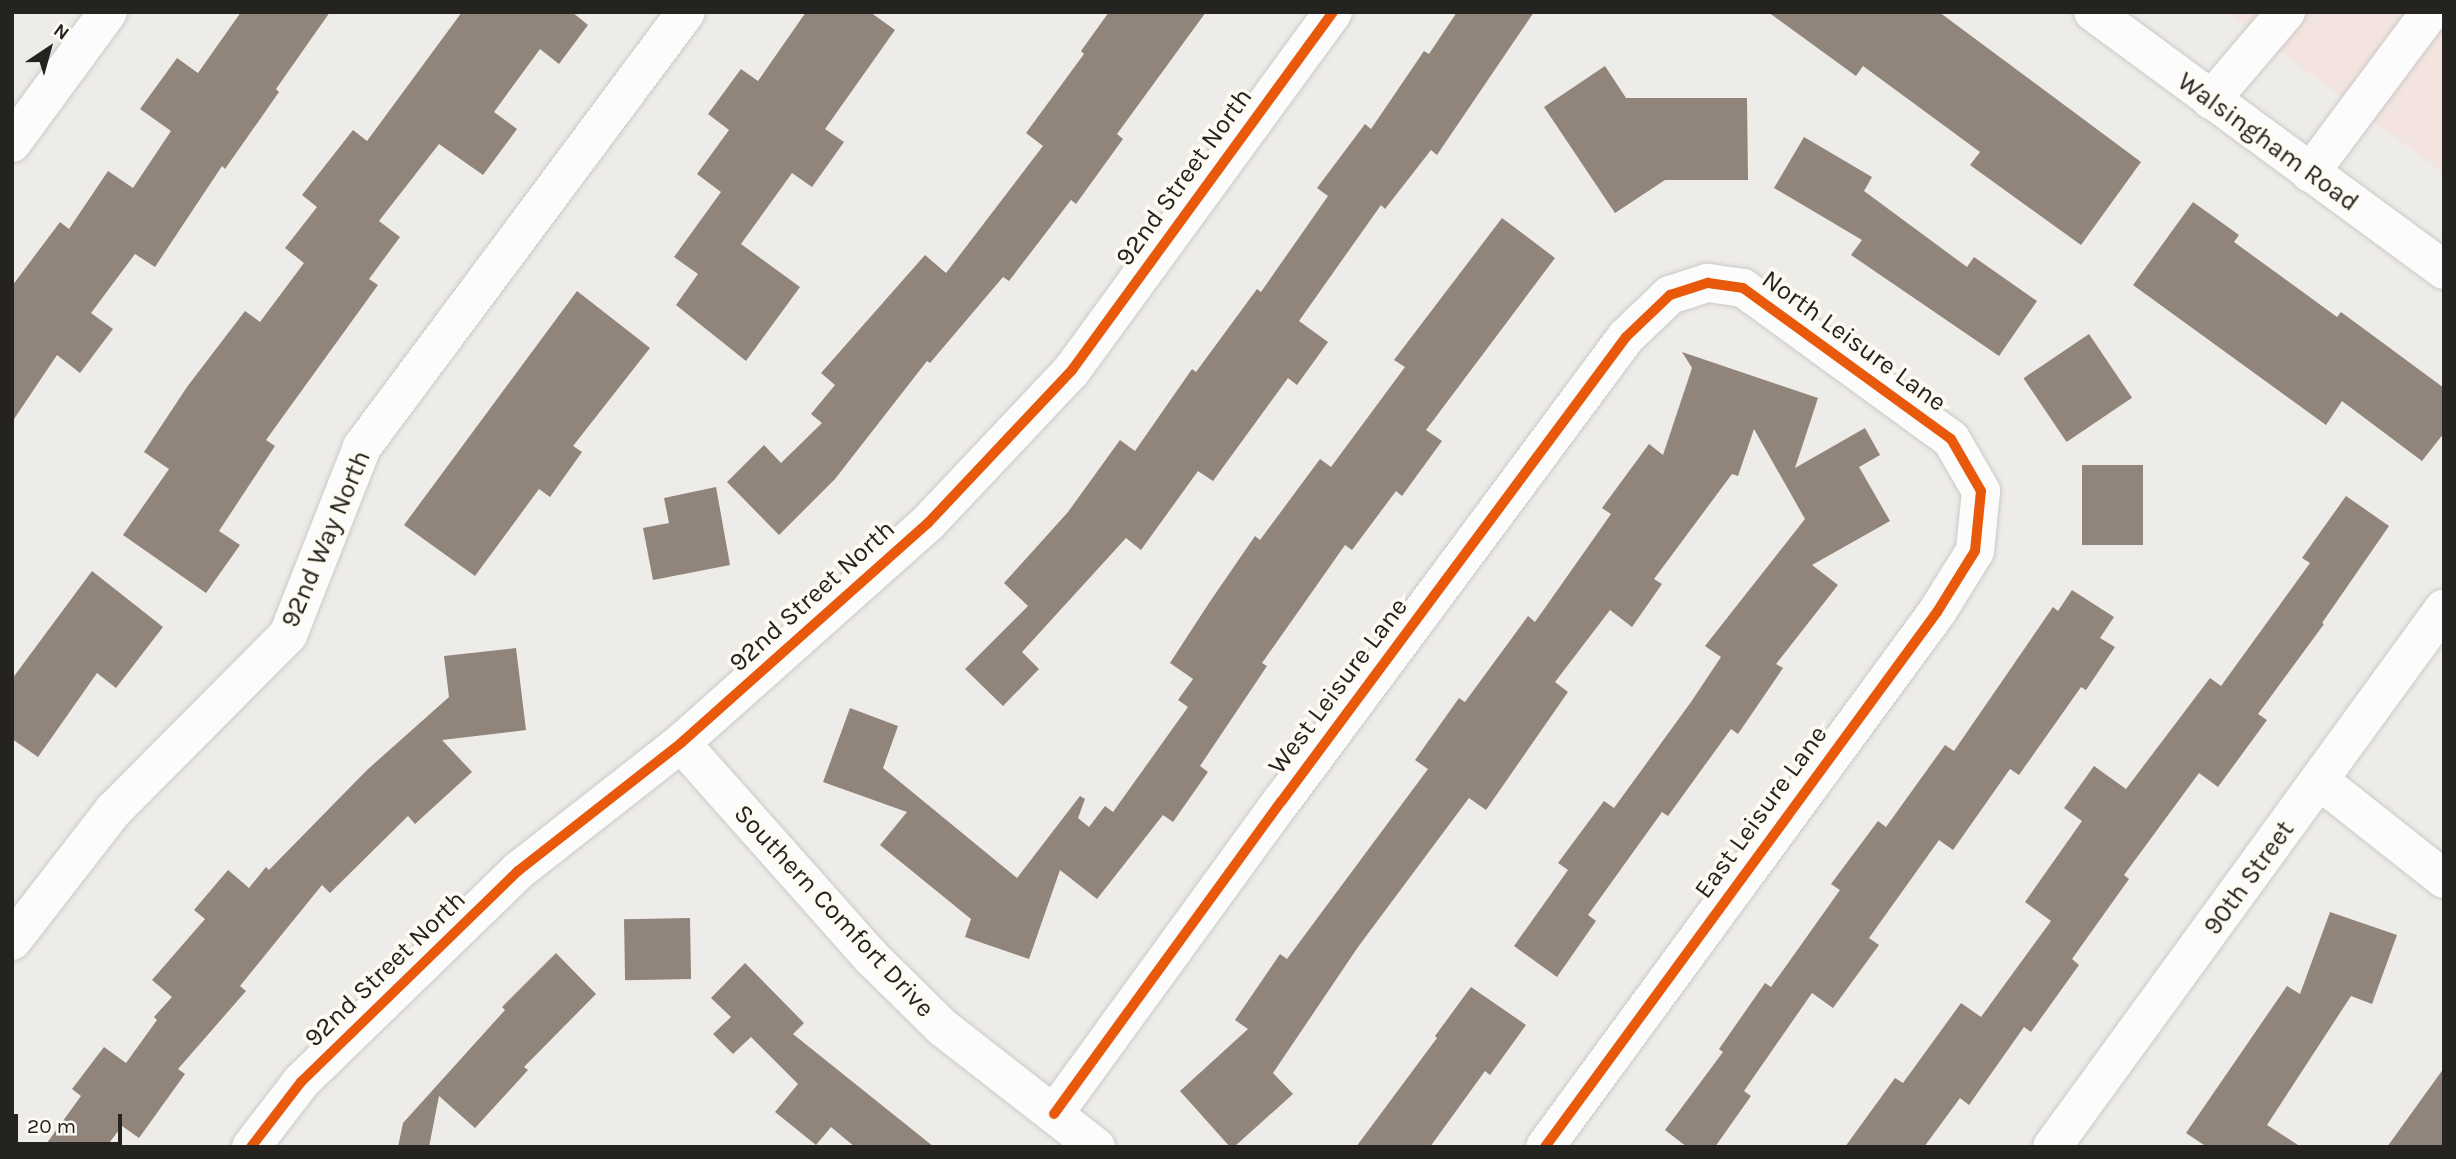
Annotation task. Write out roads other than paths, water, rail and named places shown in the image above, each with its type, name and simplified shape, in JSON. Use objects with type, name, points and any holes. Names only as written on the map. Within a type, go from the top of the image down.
[{"type":"street","points":[[12,143],[107,12]]},
{"type":"street","name":"92nd Way North","points":[[12,941],[113,811],[288,635],[362,447],[686,12]]},
{"type":"street","name":"92nd Street North","points":[[251,1147],[301,1082],[518,871],[681,743],[928,523],[1072,370],[1333,12]]},
{"type":"street","name":"Walsingham Road","points":[[2093,12],[2444,270]]},
{"type":"street","points":[[2211,100],[2287,12]]},
{"type":"street","points":[[2310,173],[2430,12]]},
{"type":"street","name":"North Leisure Lane","points":[[1670,295],[1708,283],[1743,288],[1951,439],[1981,491]]},
{"type":"street","name":"West Leisure Lane","points":[[1054,1114],[1281,802],[1626,337],[1670,295]]},
{"type":"street","name":"East Leisure Lane","points":[[1545,1147],[1937,612],[1975,551],[1981,491]]},
{"type":"street","name":"90th Street","points":[[2052,1147],[2444,608]]},
{"type":"street","name":"Southern Comfort Drive","points":[[681,743],[881,967],[943,1028],[1096,1147]]},
{"type":"street","points":[[2320,781],[2444,878]]}]
